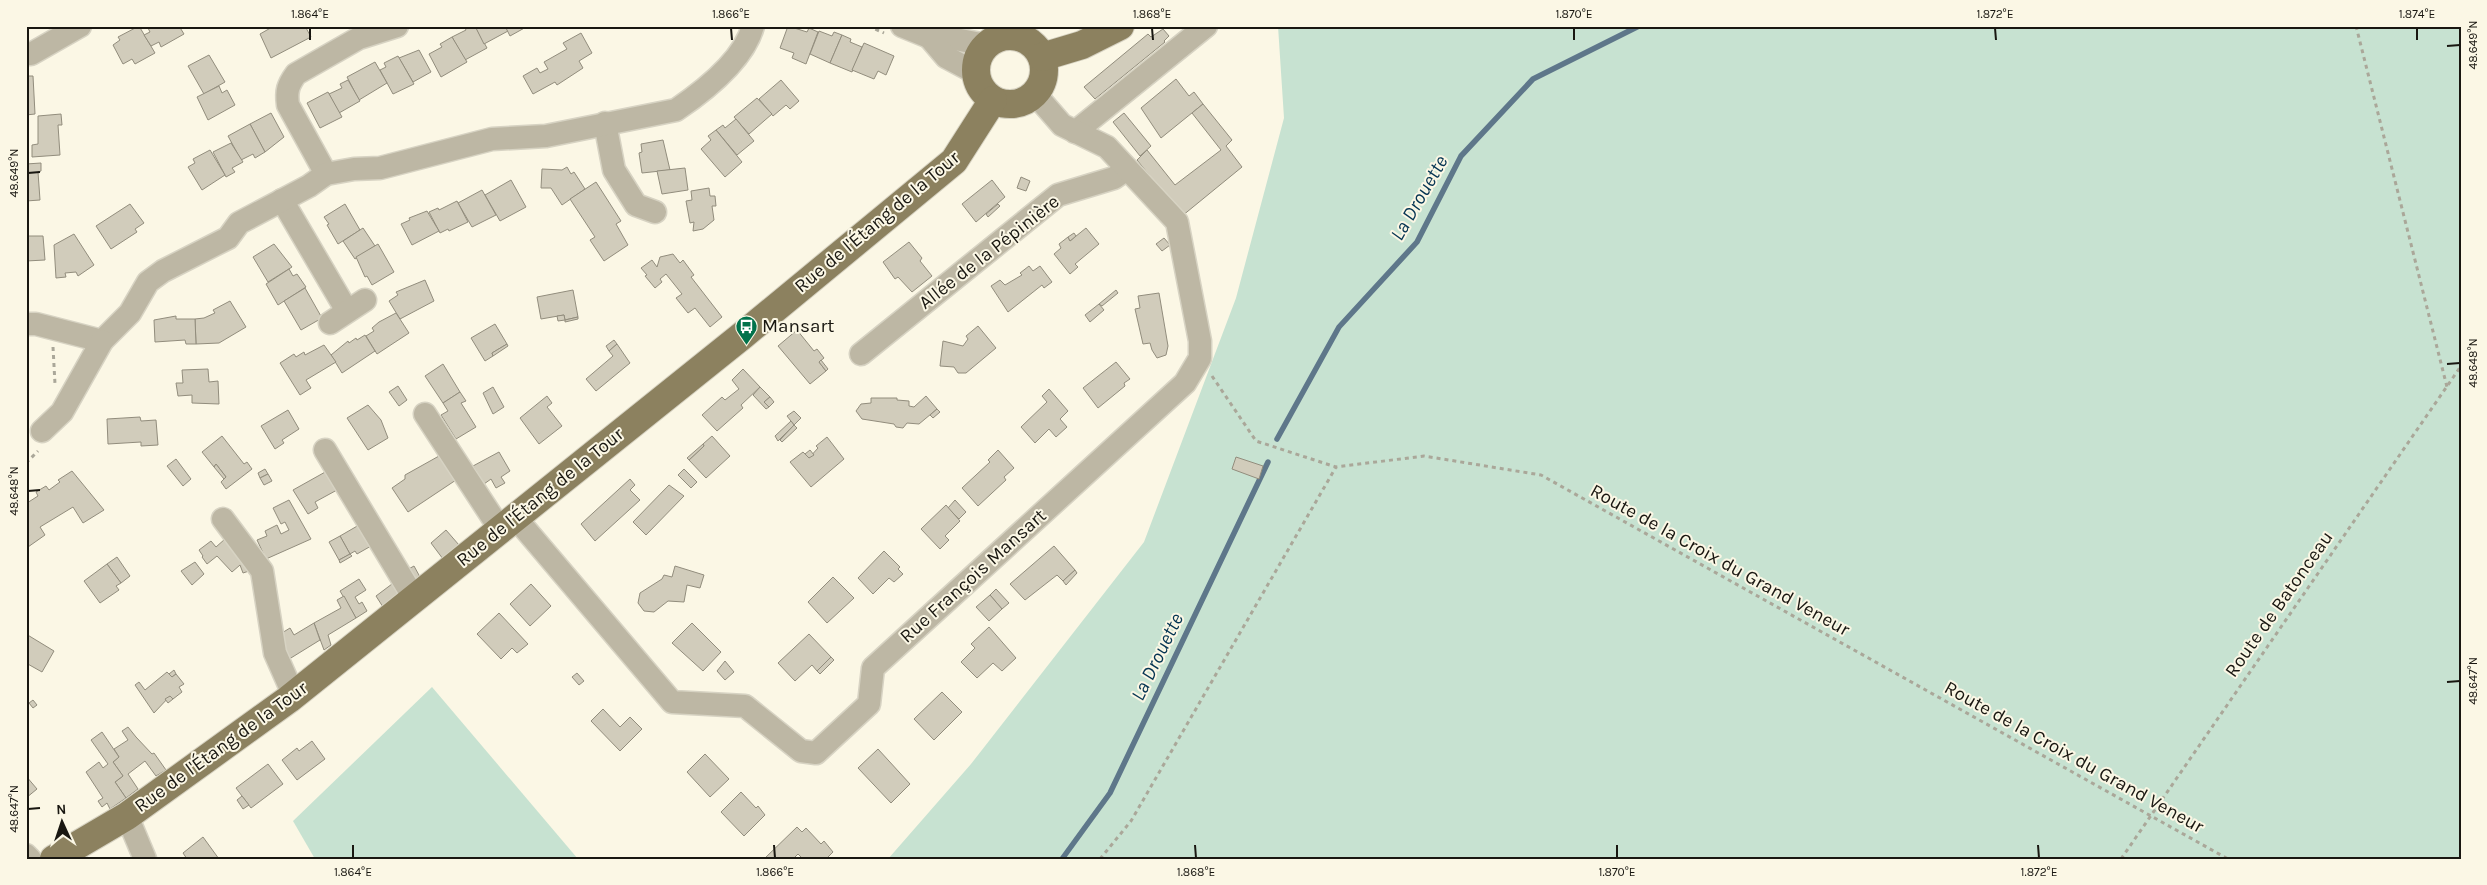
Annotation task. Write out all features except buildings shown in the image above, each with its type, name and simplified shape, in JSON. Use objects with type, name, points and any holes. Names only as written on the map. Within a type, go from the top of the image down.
[{"type":"main road","points":[[1042,57],[1082,45],[1120,26]]},
{"type":"main road","points":[[1017,36],[1032,44],[1042,57],[1044,77],[1035,94],[1015,104],[1004,104],[993,100],[984,93],[976,73],[978,58],[986,45],[995,39],[1017,36]]},
{"type":"main road","name":"Rue de l'Étang de la Tour","points":[[54,859],[127,816],[294,696],[941,173],[965,146],[993,100]]},
{"type":"street","points":[[26,54],[31,54],[80,26]]},
{"type":"street","points":[[326,174],[288,105],[286,92],[290,82],[296,74],[359,38],[397,26]]},
{"type":"street","points":[[42,431],[62,412],[102,341],[130,313],[148,282],[228,238],[239,223],[326,174],[354,169],[380,168],[492,139],[546,136],[676,110],[693,98],[739,56],[752,26]]},
{"type":"street","points":[[902,26],[929,38],[950,38],[986,45]]},
{"type":"street","points":[[1075,132],[1206,26]]},
{"type":"street","points":[[929,38],[946,57],[976,73]]},
{"type":"street","points":[[1035,94],[1062,125],[1107,147],[1176,222],[1200,341],[1200,358]]},
{"type":"street","points":[[605,123],[614,170],[636,205],[654,212]]},
{"type":"street","name":"Allée de la Pépinière","points":[[861,354],[1058,195],[1114,178],[1127,169]]},
{"type":"street","points":[[282,200],[347,311]]},
{"type":"street","points":[[26,324],[36,324],[102,341]]},
{"type":"street","name":"Rue François Mansart","points":[[507,523],[672,702],[746,706],[801,751],[816,753],[869,704],[873,668],[1185,383],[1200,358]]},
{"type":"street","points":[[425,414],[507,523]]},
{"type":"street","points":[[326,450],[414,598]]},
{"type":"street","points":[[223,519],[262,571],[275,653],[294,696]]},
{"type":"street","points":[[127,816],[145,859]]},
{"type":"street","points":[[26,855],[30,859]]},
{"type":"path","points":[[2356,26],[2447,386]]},
{"type":"path","points":[[54,330],[56,405],[62,412]]},
{"type":"path","name":"Route de la Croix du Grand Veneur","points":[[1200,358],[1256,441],[1336,467],[1424,456],[1541,475],[2228,859]]},
{"type":"path","name":"Route de Batonceau","points":[[2122,859],[2461,366]]},
{"type":"path","points":[[1100,859],[1131,821],[1336,467]]},
{"type":"green space","points":[[1278,26],[2461,26],[2461,859],[888,859],[971,764],[1144,542],[1236,298],[1284,118]]},
{"type":"green space","points":[[432,687],[578,859],[315,859],[293,821]]},
{"type":"waterway","name":"La Drouette","points":[[1277,439],[1339,327],[1417,242],[1461,156],[1533,79],[1639,26]]},
{"type":"waterway","name":"La Drouette","points":[[1062,859],[1110,793],[1268,462]]},
{"type":"place","name":"Mansart","points":[[746,345]]}]
